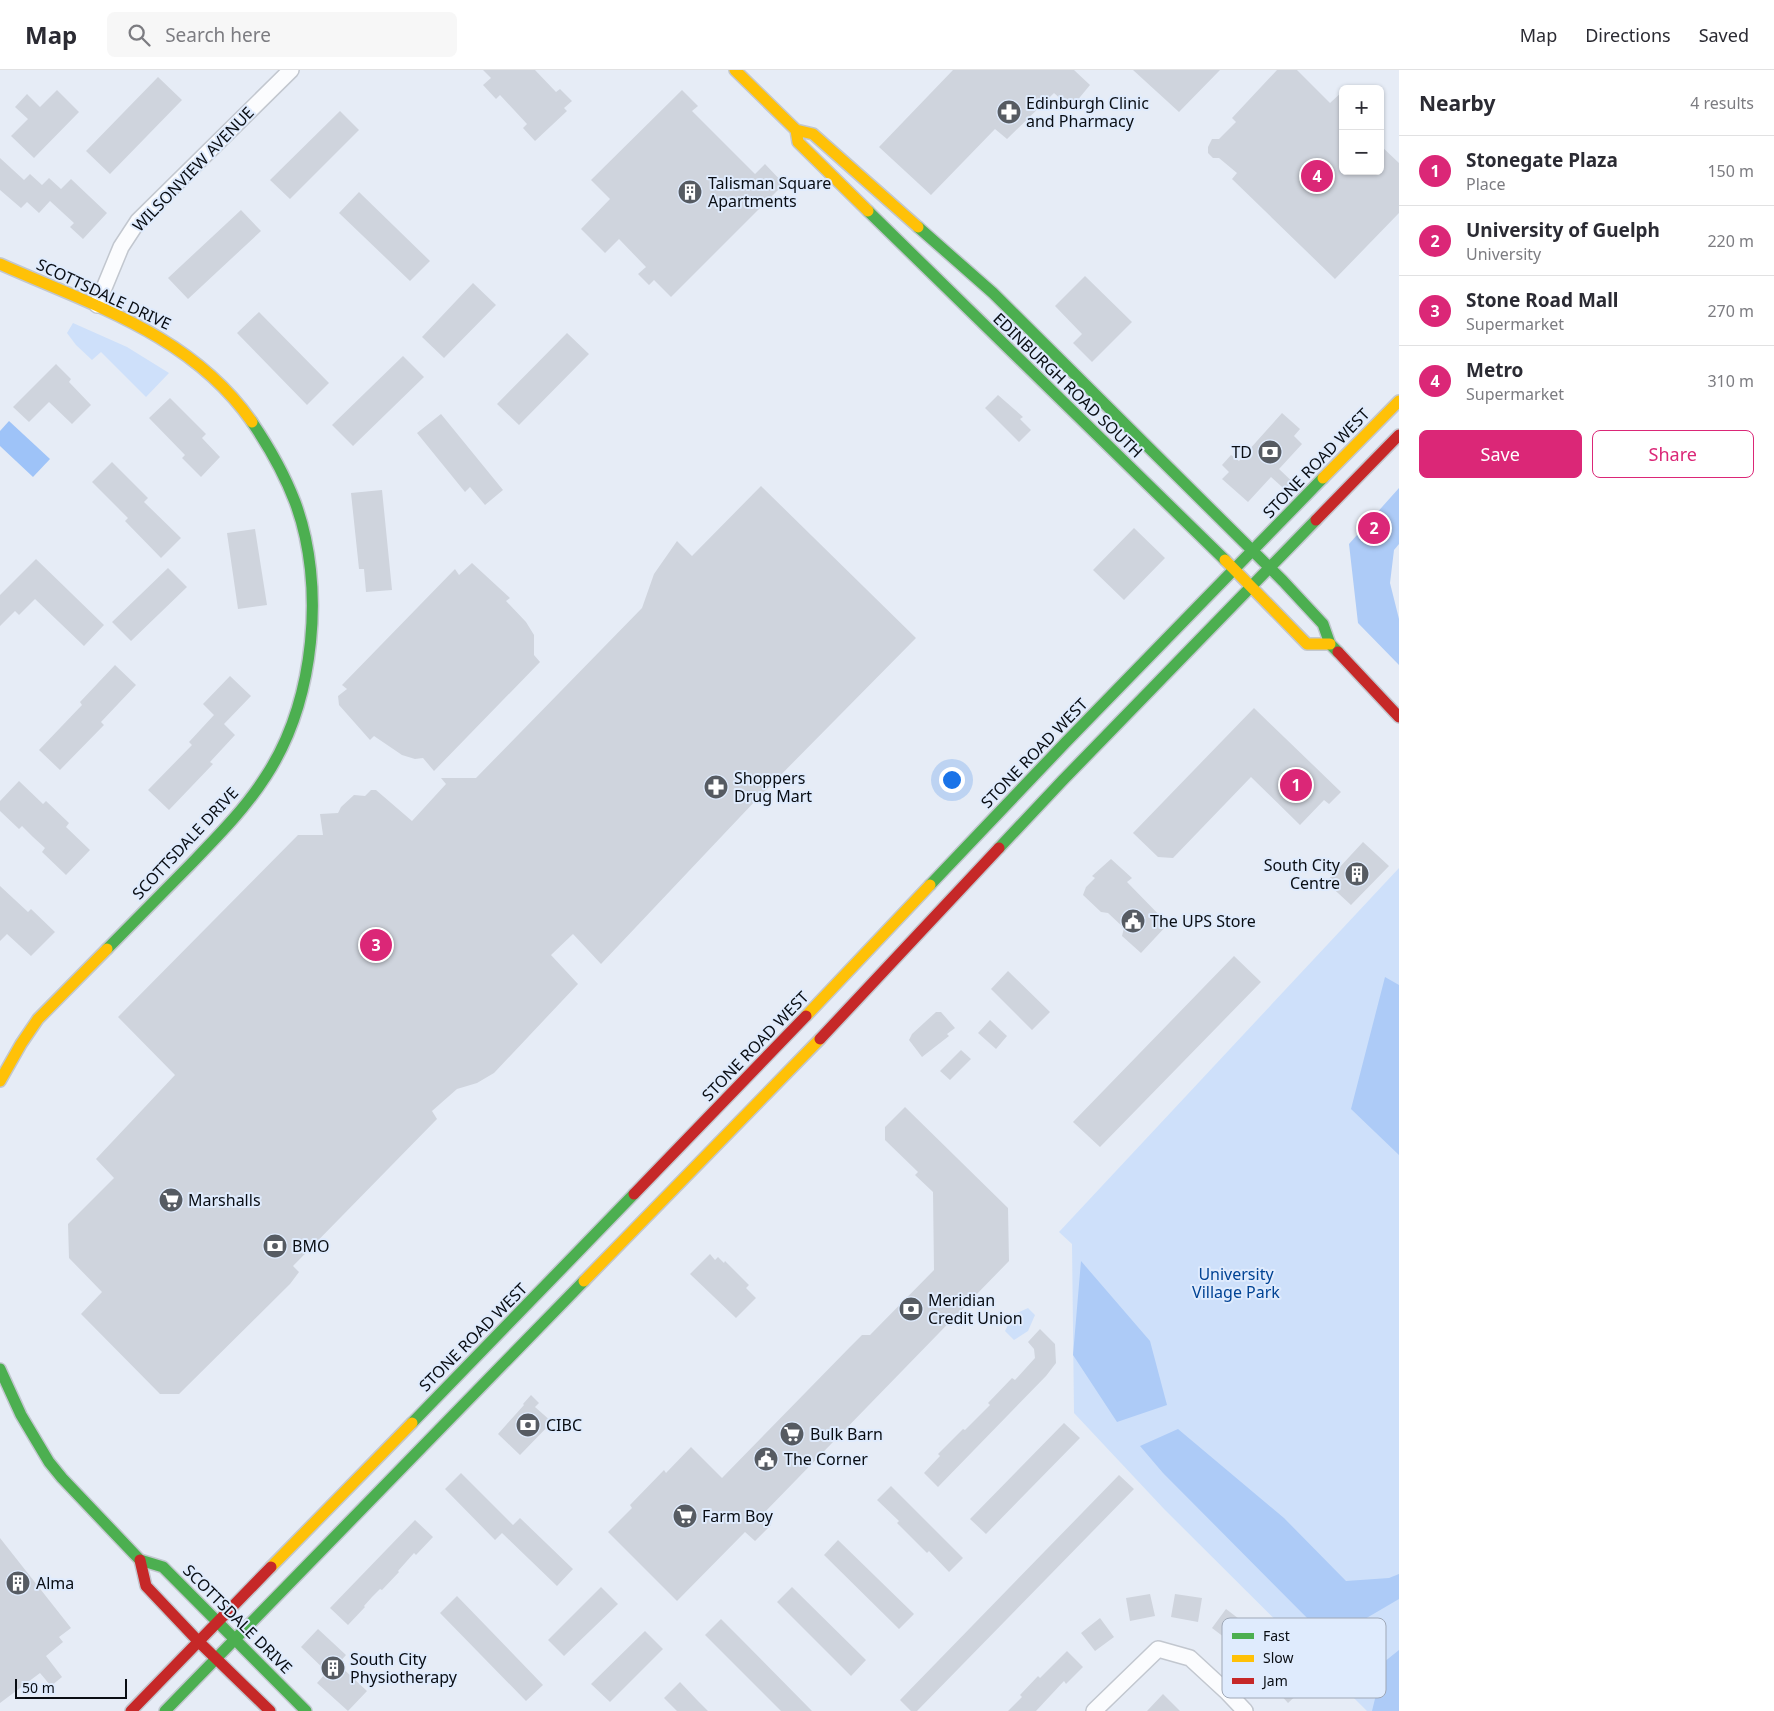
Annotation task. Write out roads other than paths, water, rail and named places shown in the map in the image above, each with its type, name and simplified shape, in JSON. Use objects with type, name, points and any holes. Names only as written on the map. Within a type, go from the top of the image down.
[{"type":"main road","name":"EDINBURGH ROAD SOUTH","points":[[735,70],[796,130],[813,134],[993,292],[1253,550],[1323,624],[1330,644],[1399,717]]},
{"type":"main road","name":"EDINBURGH ROAD SOUTH","points":[[796,130],[798,142],[1307,644],[1330,644]]},
{"type":"main road","name":"SCOTTSDALE DRIVE","points":[[0,264],[146,328],[188,355],[227,392],[261,434],[293,497],[300,517],[310,563],[312,607],[306,674],[293,722],[268,774],[240,812],[38,1020],[21,1044],[0,1081]]},
{"type":"main road","name":"STONE ROAD WEST","points":[[165,1711],[234,1640],[388,1465],[454,1379],[761,1064],[1066,742],[1399,401]]},
{"type":"main road","name":"STONE ROAD WEST","points":[[131,1711],[218,1623],[388,1465],[453,1416],[825,1034],[1063,780],[1399,435]]},
{"type":"main road","points":[[1063,780],[1067,759],[1066,742]]},
{"type":"main road","points":[[605,1260],[604,1241],[606,1225]]},
{"type":"main road","name":"SCOTTSDALE DRIVE","points":[[0,1369],[21,1415],[49,1462],[68,1486],[140,1560],[163,1566],[306,1711]]},
{"type":"main road","points":[[453,1416],[454,1379]]},
{"type":"main road","points":[[140,1560],[146,1586],[199,1642],[270,1711]]},
{"type":"street","name":"WILSONVIEW AVENUE","points":[[97,305],[122,247],[138,221],[291,70]]},
{"type":"street","points":[[1094,1711],[1158,1649],[1190,1658],[1222,1687]]},
{"type":"street","points":[[1233,1698],[1245,1711]]},
{"type":"place","name":"Edinburgh Clinic and Pharmacy","points":[[1009,112]]},
{"type":"place","name":"Metro","points":[[1317,176]]},
{"type":"place","name":"Talisman Square Apartments","points":[[690,192]]},
{"type":"place","name":"TD","points":[[1270,452]]},
{"type":"place","name":"University of Guelph","points":[[1374,528]]},
{"type":"place","name":"Stonegate Plaza","points":[[1296,785]]},
{"type":"place","name":"Shoppers Drug Mart","points":[[716,787]]},
{"type":"place","name":"South City Centre","points":[[1357,874]]},
{"type":"place","name":"The UPS Store","points":[[1133,921]]},
{"type":"place","name":"Stone Road Mall","points":[[376,945]]},
{"type":"place","name":"Marshalls","points":[[171,1200]]},
{"type":"place","name":"BMO","points":[[275,1246]]},
{"type":"place","name":"Meridian Credit Union","points":[[911,1309]]},
{"type":"place","name":"CIBC","points":[[528,1425]]},
{"type":"place","name":"Bulk Barn","points":[[792,1434]]},
{"type":"place","name":"The Corner","points":[[766,1459]]},
{"type":"place","name":"Farm Boy","points":[[685,1516]]},
{"type":"place","name":"Alma","points":[[18,1583]]},
{"type":"place","name":"South City Physiotherapy","points":[[333,1668]]},
{"type":"park label","name":"University Village Park","points":[[1236,1283]]}]
